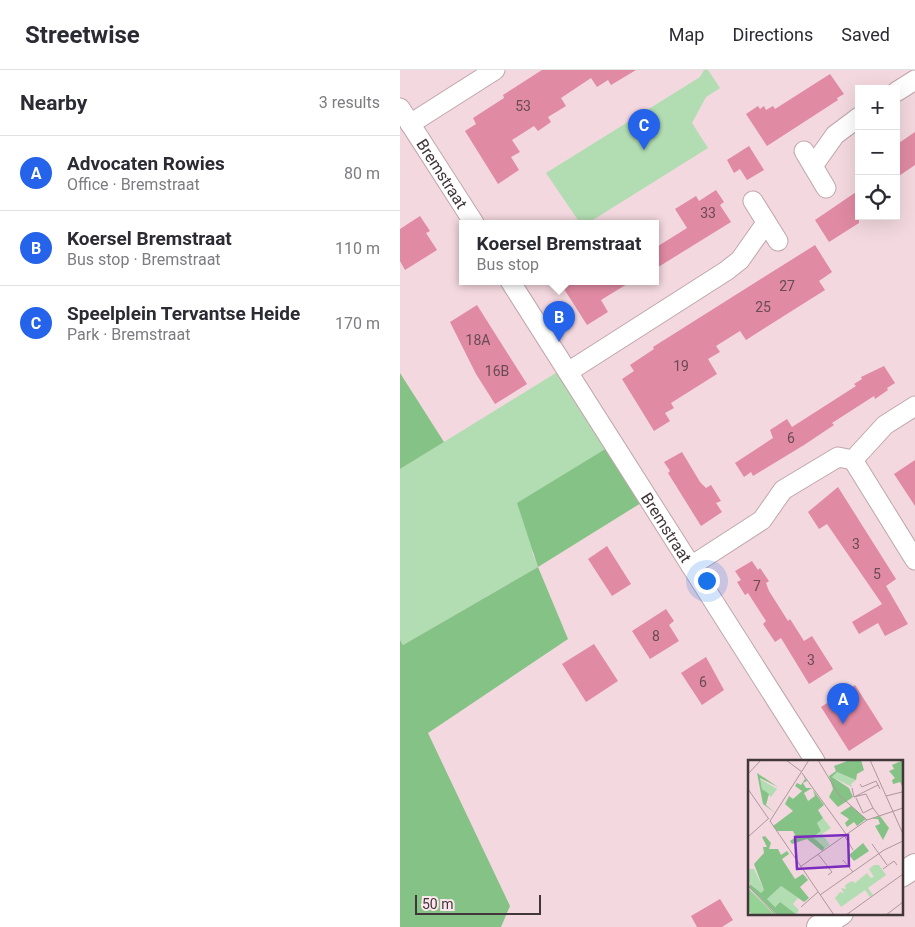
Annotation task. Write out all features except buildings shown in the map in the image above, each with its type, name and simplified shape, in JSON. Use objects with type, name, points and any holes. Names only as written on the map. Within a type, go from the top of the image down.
[{"type":"street","name":"Bremstraat","points":[[410,124],[495,70]]},
{"type":"street","points":[[900,89],[915,80]]},
{"type":"street","name":"Bremstraat","points":[[400,108],[472,220]]},
{"type":"street","points":[[826,188],[809,159],[855,120]]},
{"type":"street","points":[[754,201],[778,241]]},
{"type":"street","points":[[568,372],[726,271],[740,260],[766,223]]},
{"type":"street","name":"Bremstraat","points":[[513,285],[814,760]]},
{"type":"street","points":[[853,460],[885,425],[915,406]]},
{"type":"street","points":[[691,566],[762,520],[783,490],[838,457],[853,460],[915,560]]},
{"type":"street","points":[[902,874],[915,866]]},
{"type":"street","points":[[819,927],[839,914]]},
{"type":"green space","points":[[704,70],[708,70],[720,88],[706,97],[692,123],[708,148],[593,220],[578,220],[546,173],[700,77]]},
{"type":"green space","points":[[559,371],[607,448],[532,552],[538,567],[403,645],[400,640],[400,469]]},
{"type":"green space","points":[[400,373],[444,442],[400,469]]},
{"type":"green space","points":[[607,448],[641,503],[538,567],[517,503]]},
{"type":"green space","points":[[538,567],[568,639],[428,733],[510,906],[501,927],[400,927],[400,640],[403,645]]},
{"type":"place","name":"Speelplein Tervantse Heide","points":[[644,150]]},
{"type":"place","name":"Koersel Bremstraat","points":[[559,342]]},
{"type":"place","name":"Advocaten Rowies","points":[[843,724]]}]
